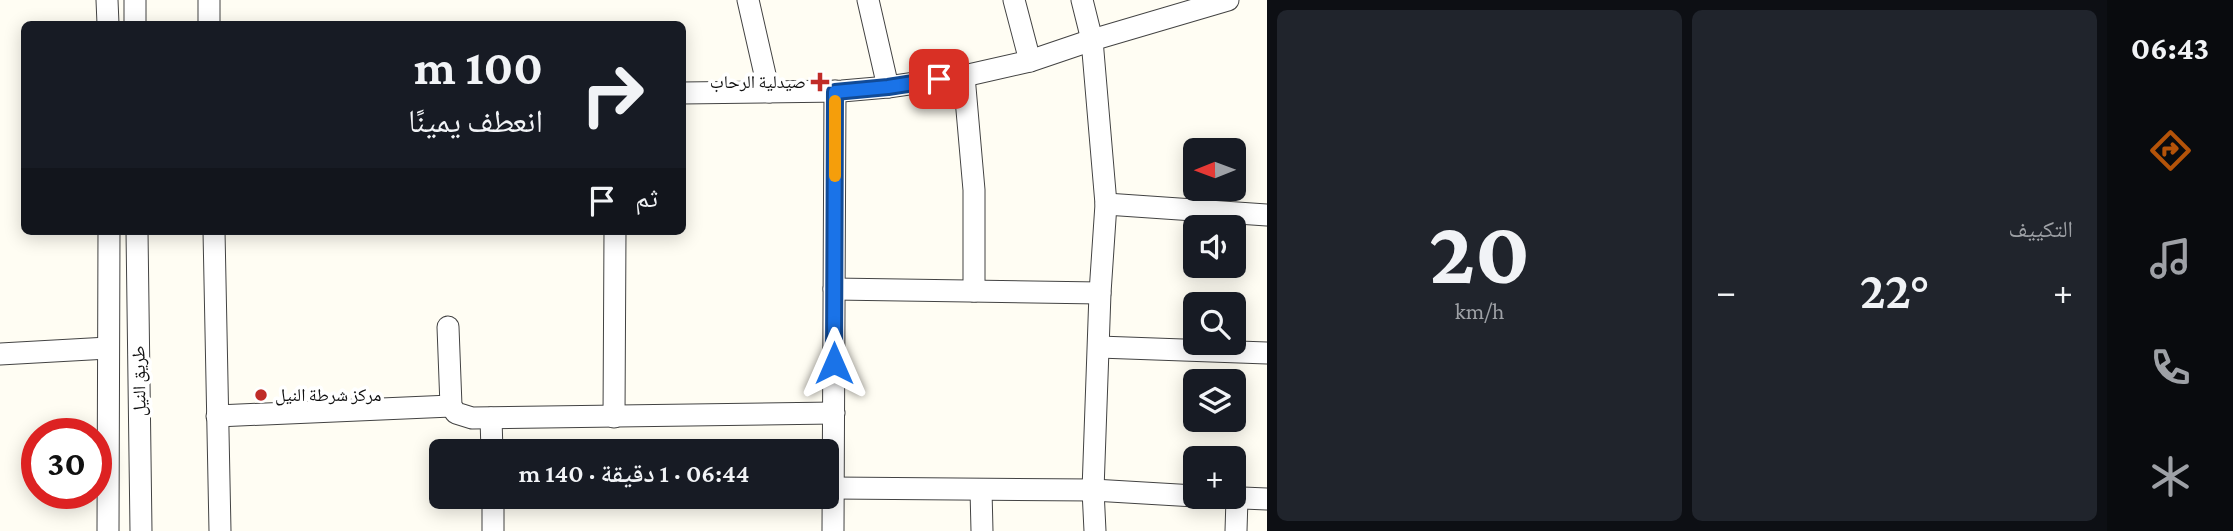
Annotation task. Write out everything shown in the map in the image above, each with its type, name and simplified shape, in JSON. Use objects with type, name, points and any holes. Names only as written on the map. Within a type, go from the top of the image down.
[{"type":"street","points":[[107,0],[108,21]]},
{"type":"street","points":[[135,0],[135,21]]},
{"type":"street","points":[[209,0],[209,21]]},
{"type":"street","points":[[748,0],[769,92]]},
{"type":"street","points":[[868,0],[888,87]]},
{"type":"street","points":[[1014,0],[1030,61]]},
{"type":"street","points":[[1082,0],[1092,40],[1106,204],[1093,490],[1095,531]]},
{"type":"street","points":[[686,93],[835,92],[964,75],[1030,61],[1228,0]]},
{"type":"street","points":[[964,75],[974,190],[974,291]]},
{"type":"street","points":[[834,439],[835,92]]},
{"type":"street","points":[[1106,204],[1267,215]]},
{"type":"street","name":"طريق النيل","points":[[108,531],[109,235]]},
{"type":"street","name":"طريق النيل","points":[[137,235],[141,531]]},
{"type":"street","points":[[214,235],[220,531]]},
{"type":"street","points":[[614,417],[615,235]]},
{"type":"street","points":[[834,289],[1100,293]]},
{"type":"street","points":[[448,327],[451,406],[456,413],[472,418],[834,413]]},
{"type":"street","points":[[1099,347],[1267,353]]},
{"type":"street","points":[[0,354],[108,348]]},
{"type":"street","points":[[217,416],[451,406]]},
{"type":"street","points":[[491,418],[492,439]]},
{"type":"street","points":[[839,488],[1093,490],[1183,495]]},
{"type":"street","points":[[981,489],[982,531]]},
{"type":"street","points":[[1246,498],[1267,499]]},
{"type":"street","points":[[493,509],[493,531]]},
{"type":"street","points":[[833,509],[833,531]]},
{"type":"street","points":[[1231,509],[1236,531]]},
{"type":"slow traffic","points":[[835,101],[835,176]]},
{"type":"place","name":"صيدلية الرحاب","points":[[820,82]]},
{"type":"place","name":"مركز شرطة النيل","points":[[261,395]]},
{"type":"route","points":[[834,363],[835,92],[939,79]]}]
